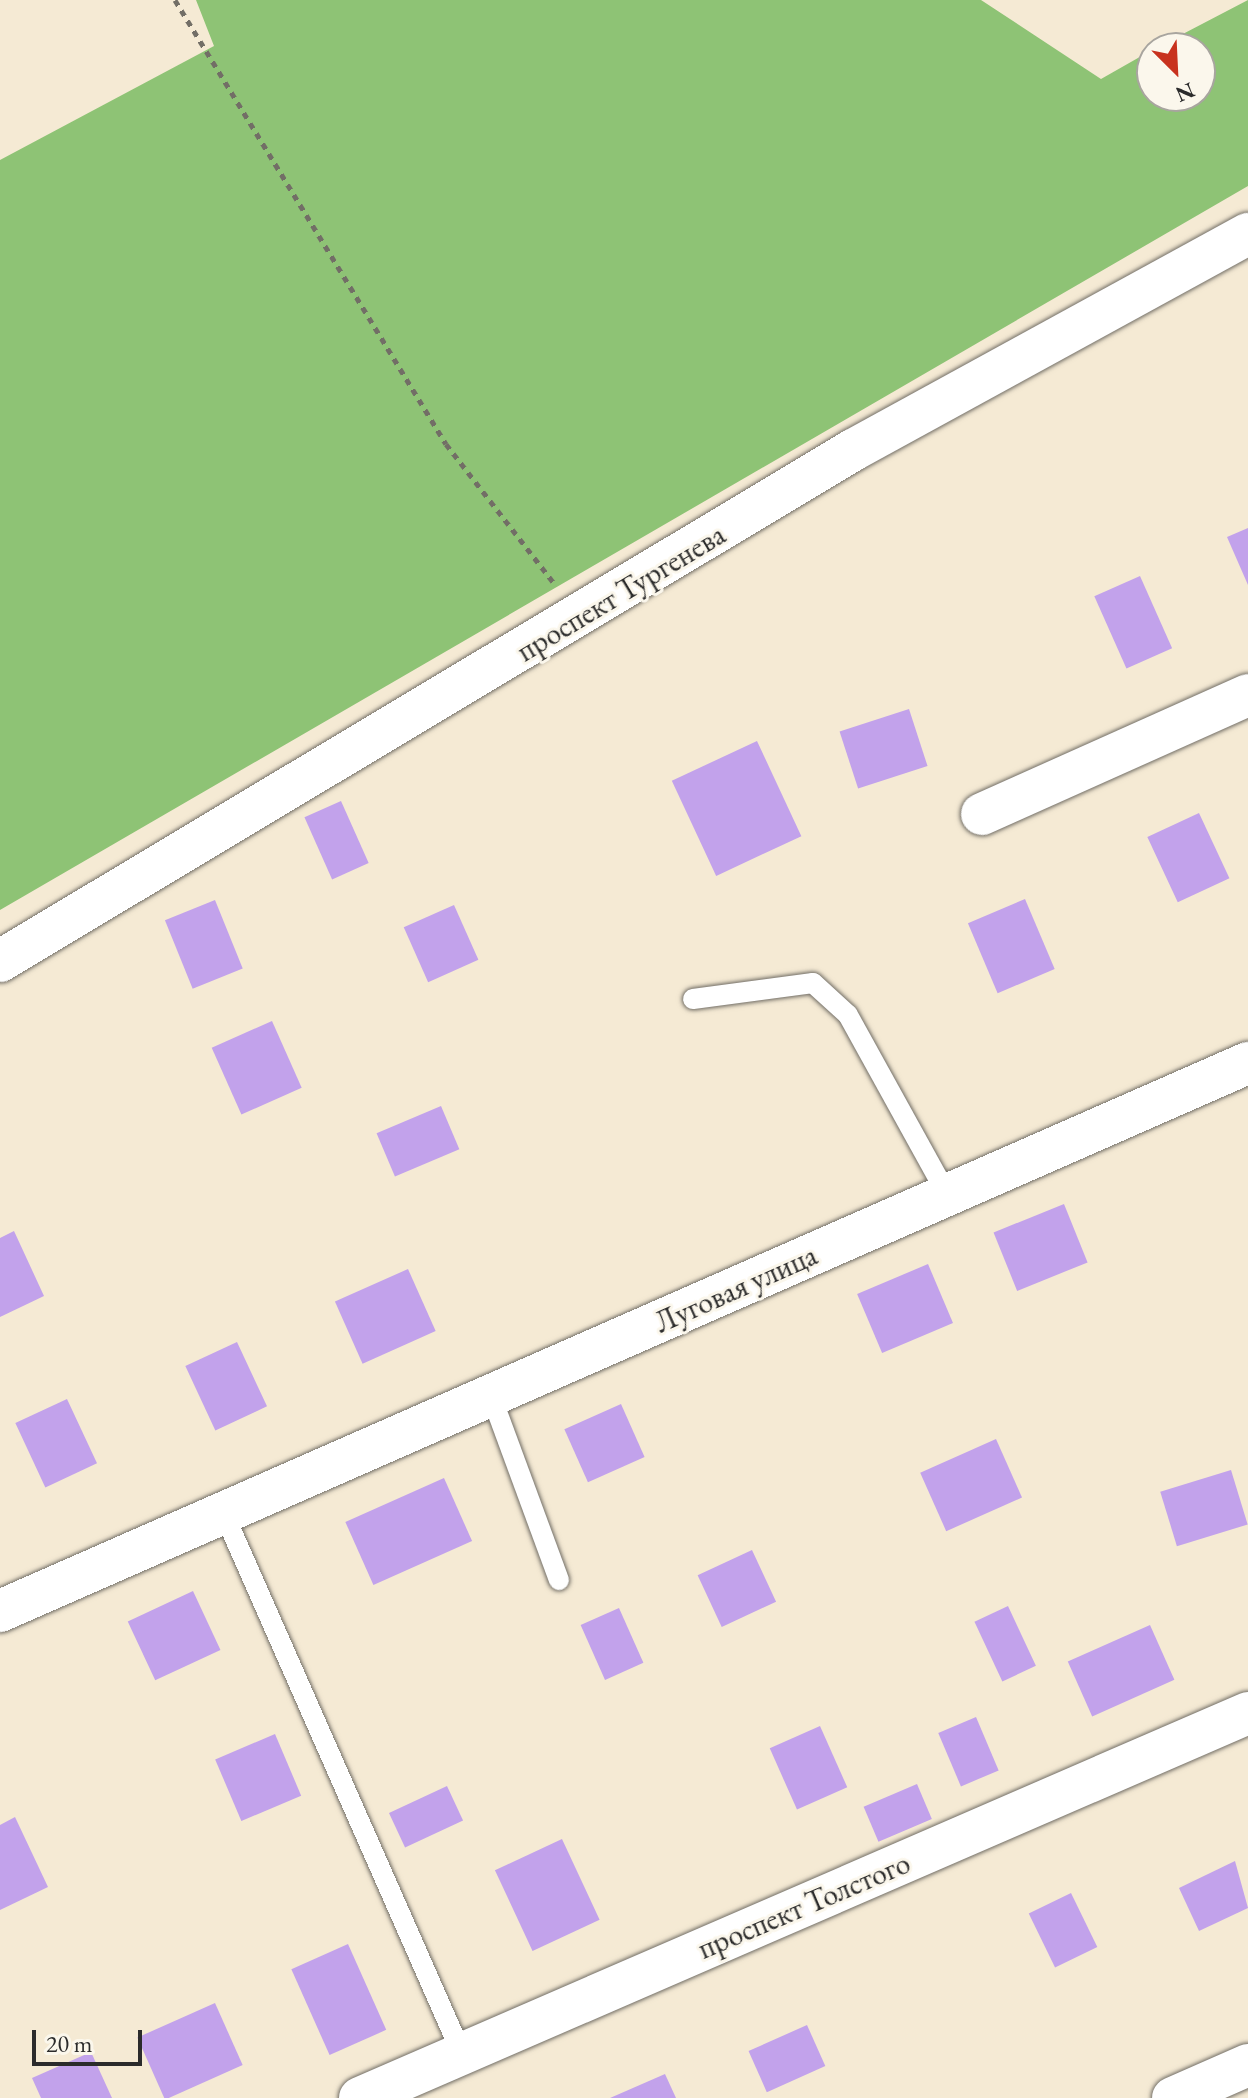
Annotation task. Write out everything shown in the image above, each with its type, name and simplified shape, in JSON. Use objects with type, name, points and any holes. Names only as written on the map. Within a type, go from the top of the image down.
[{"type":"street","name":"проспект Тургенева","points":[[0,961],[583,617],[853,450],[1248,234]]},
{"type":"street","points":[[982,814],[1248,695]]},
{"type":"street","name":"Луговая улица","points":[[0,1611],[225,1516],[1248,1063]]},
{"type":"street","name":"проспект Толстого","points":[[360,2098],[1248,1713]]},
{"type":"street","points":[[1173,2098],[1248,2065]]},
{"type":"lane","points":[[693,999],[813,983],[848,1015],[948,1196]]},
{"type":"lane","points":[[492,1398],[559,1580]]},
{"type":"lane","points":[[225,1516],[462,2054]]},
{"type":"path","points":[[175,0],[446,444],[583,617]]},
{"type":"green space","points":[[196,0],[981,0],[1101,79],[1136,59],[1136,112],[1216,112],[1216,32],[1187,32],[1248,0],[1248,186],[0,910],[0,160],[214,46]]},
{"type":"building","points":[[1248,528],[1248,585],[1227,537]]},
{"type":"building","points":[[1140,576],[1172,648],[1126,669],[1094,596]]},
{"type":"building","points":[[909,709],[928,766],[858,789],[840,732]]},
{"type":"building","points":[[757,741],[801,836],[716,876],[672,781]]},
{"type":"building","points":[[341,801],[369,863],[332,879],[304,817]]},
{"type":"building","points":[[1199,813],[1229,878],[1178,902],[1147,837]]},
{"type":"building","points":[[1025,899],[1055,969],[998,993],[968,923]]},
{"type":"building","points":[[215,900],[243,969],[193,989],[165,920]]},
{"type":"building","points":[[454,905],[478,960],[428,982],[404,927]]},
{"type":"building","points":[[272,1021],[302,1088],[241,1115],[212,1048]]},
{"type":"building","points":[[441,1106],[459,1149],[395,1177],[377,1133]]},
{"type":"building","points":[[1064,1204],[1088,1262],[1017,1291],[994,1232]]},
{"type":"building","points":[[14,1231],[44,1296],[0,1317],[0,1238]]},
{"type":"building","points":[[928,1264],[953,1323],[882,1353],[857,1294]]},
{"type":"building","points":[[408,1269],[436,1331],[363,1364],[335,1302]]},
{"type":"building","points":[[237,1342],[267,1406],[215,1430],[185,1366]]},
{"type":"building","points":[[67,1399],[97,1463],[45,1487],[15,1423]]},
{"type":"building","points":[[621,1404],[645,1457],[588,1482],[564,1429]]},
{"type":"building","points":[[996,1439],[1022,1497],[946,1531],[920,1473]]},
{"type":"building","points":[[1231,1470],[1248,1525],[1177,1546],[1160,1492]]},
{"type":"building","points":[[444,1478],[472,1541],[373,1585],[345,1522]]},
{"type":"building","points":[[752,1550],[776,1602],[722,1627],[698,1575]]},
{"type":"building","points":[[193,1591],[220,1650],[155,1680],[128,1621]]},
{"type":"building","points":[[1008,1606],[1036,1666],[1002,1681],[974,1622]]},
{"type":"building","points":[[619,1608],[643,1663],[605,1680],[581,1625]]},
{"type":"building","points":[[1150,1625],[1174,1680],[1092,1716],[1068,1662]]},
{"type":"building","points":[[976,1717],[999,1770],[961,1786],[938,1733]]},
{"type":"building","points":[[820,1726],[847,1787],[797,1810],[770,1748]]},
{"type":"building","points":[[275,1734],[301,1796],[241,1821],[215,1759]]},
{"type":"building","points":[[917,1784],[932,1819],[878,1842],[864,1807]]},
{"type":"building","points":[[447,1786],[463,1820],[405,1847],[389,1813]]},
{"type":"building","points":[[15,1817],[48,1887],[0,1910],[0,1825]]},
{"type":"building","points":[[562,1839],[600,1920],[533,1951],[495,1870]]},
{"type":"building","points":[[1235,1861],[1248,1908],[1199,1931],[1179,1888]]},
{"type":"building","points":[[1071,1893],[1097,1947],[1055,1968],[1029,1914]]},
{"type":"building","points":[[348,1944],[386,2030],[330,2055],[291,1969]]},
{"type":"building","points":[[215,2003],[243,2065],[164,2098],[137,2038]]},
{"type":"building","points":[[807,2025],[825,2066],[767,2092],[749,2051]]},
{"type":"building","points":[[91,2052],[112,2098],[41,2098],[32,2078]]},
{"type":"building","points":[[665,2074],[676,2098],[610,2098]]}]
